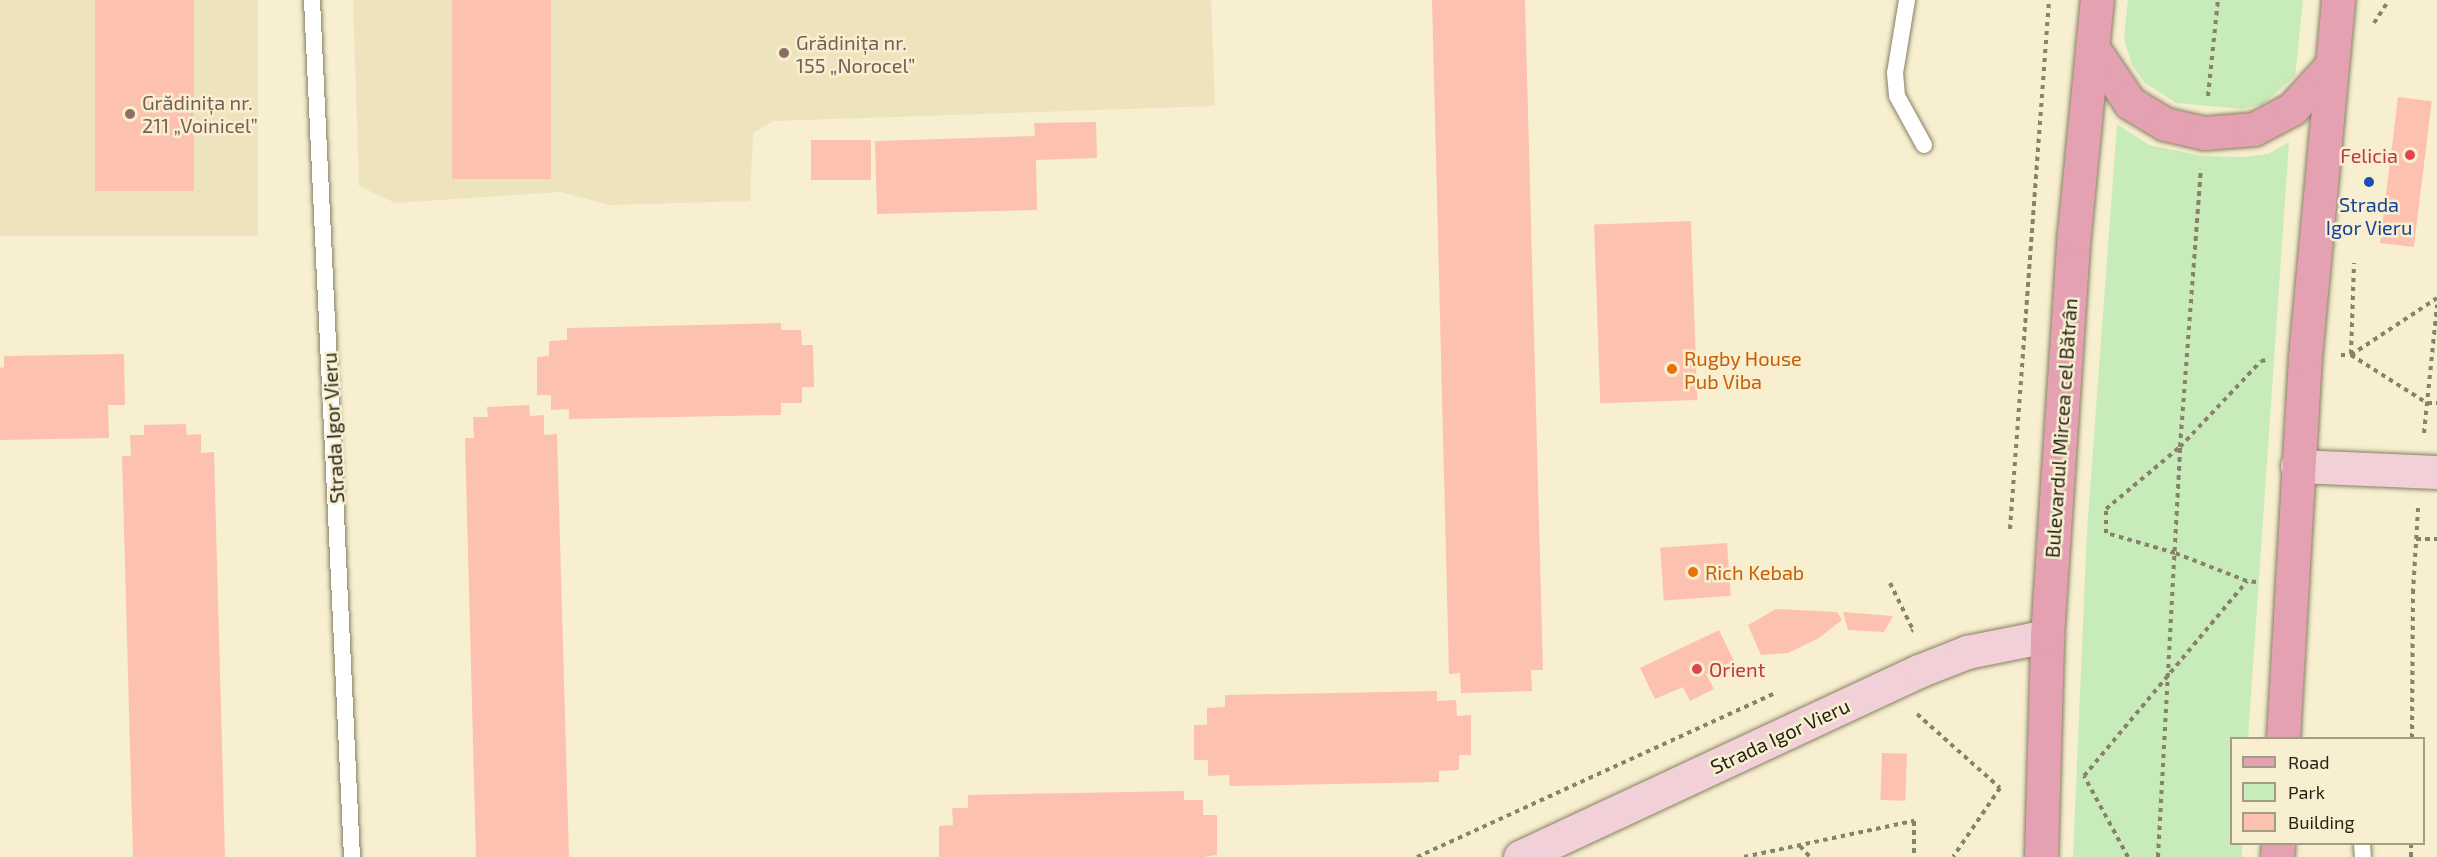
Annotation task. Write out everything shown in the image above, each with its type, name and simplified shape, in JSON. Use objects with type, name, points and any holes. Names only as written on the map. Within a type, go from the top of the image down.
[{"type":"main road","name":"Bulevardul Mircea cel Bătrân","points":[[2041,857],[2048,636],[2074,233],[2097,0]]},
{"type":"main road","points":[[2283,737],[2305,357],[2338,0]]},
{"type":"main road","points":[[2092,47],[2130,103],[2165,124],[2205,133],[2254,129],[2292,109],[2332,65]]},
{"type":"main road","points":[[2297,466],[2437,472]]},
{"type":"main road","name":"Strada Igor Vieru","points":[[1520,857],[1919,671],[1967,652],[2048,636]]},
{"type":"lane","name":"Strada Igor Vieru","points":[[312,0],[352,857]]},
{"type":"lane","points":[[1907,0],[1895,73],[1897,96],[1924,145]]},
{"type":"path","points":[[2010,529],[2049,0]]},
{"type":"path","points":[[2207,106],[2218,0]]},
{"type":"path","points":[[2158,857],[2180,447],[2201,167]]},
{"type":"path","points":[[2291,587],[2247,581],[2175,553],[2106,533],[2106,509],[2180,447],[2261,361],[2351,355],[2437,298]]},
{"type":"path","points":[[2424,433],[2437,305]]},
{"type":"path","points":[[2351,355],[2427,403],[2437,403]]},
{"type":"path","points":[[2412,737],[2413,593],[2419,504]]},
{"type":"path","points":[[2416,539],[2437,539]]},
{"type":"path","points":[[2128,857],[2084,776],[2247,581]]},
{"type":"path","points":[[1890,583],[1913,630],[1902,635]]},
{"type":"path","points":[[1417,857],[1782,690]]},
{"type":"path","points":[[1917,714],[2000,788],[1953,857]]},
{"type":"path","points":[[1744,857],[1914,821],[1914,857]]},
{"type":"path","points":[[1799,845],[1810,857]]},
{"type":"shaded area","name":"Grădinița nr. 211 „Voinicel”","points":[[0,0],[258,0],[258,236],[0,236]]},
{"type":"shaded area","name":"Grădinița nr. 155 „Norocel”","points":[[353,0],[1211,0],[1215,106],[773,121],[753,133],[750,201],[610,205],[560,192],[395,203],[359,186]]},
{"type":"green space","points":[[2128,0],[2303,0],[2295,76],[2263,104],[2242,109],[2176,103],[2145,83],[2132,65],[2124,38]]},
{"type":"green space","points":[[2117,124],[2149,145],[2202,156],[2243,157],[2268,154],[2289,142],[2248,737],[2230,737],[2230,845],[2242,845],[2242,857],[2073,857],[2087,531]]},
{"type":"building","points":[[95,0],[194,0],[194,191],[95,191]]},
{"type":"building","points":[[452,0],[551,0],[551,179],[452,179]]},
{"type":"building","points":[[1432,0],[1525,0],[1543,670],[1531,670],[1532,691],[1461,693],[1460,673],[1449,674]]},
{"type":"building","points":[[2398,97],[2432,101],[2414,247],[2380,243]]},
{"type":"building","points":[[1096,122],[1097,158],[1036,160],[1037,210],[877,214],[875,141],[1035,136],[1034,123]]},
{"type":"building","points":[[811,140],[871,140],[871,180],[811,180]]},
{"type":"building","points":[[1691,221],[1697,400],[1600,403],[1594,224]]},
{"type":"building","points":[[781,323],[781,330],[801,330],[802,345],[813,345],[814,387],[802,387],[802,403],[781,403],[781,415],[569,419],[569,409],[551,410],[551,395],[537,395],[537,357],[549,356],[549,341],[567,340],[567,328]]},
{"type":"building","points":[[124,354],[125,405],[108,405],[109,438],[0,440],[0,368],[4,367],[4,356]]},
{"type":"building","points":[[529,405],[530,416],[544,415],[544,435],[557,434],[569,857],[476,857],[465,438],[474,438],[473,417],[488,417],[487,407]]},
{"type":"building","points":[[186,424],[187,435],[201,434],[201,453],[214,452],[225,857],[133,857],[122,456],[131,456],[130,435],[144,435],[144,425]]},
{"type":"building","points":[[1727,543],[1731,596],[1664,601],[1660,548]]},
{"type":"building","points":[[1776,609],[1837,612],[1842,620],[1819,638],[1788,653],[1761,655],[1748,625]]},
{"type":"building","points":[[1843,612],[1893,616],[1884,632],[1848,630]]},
{"type":"building","points":[[1719,630],[1734,661],[1706,674],[1714,689],[1690,701],[1683,687],[1655,699],[1640,668]]},
{"type":"building","points":[[1437,691],[1437,701],[1456,700],[1457,716],[1471,715],[1471,755],[1459,755],[1459,770],[1439,771],[1439,782],[1230,786],[1229,775],[1208,776],[1208,760],[1194,760],[1194,725],[1207,725],[1207,708],[1225,707],[1225,695]]},
{"type":"building","points":[[1882,753],[1907,754],[1905,801],[1880,800]]},
{"type":"building","points":[[1184,791],[1184,800],[1203,800],[1203,815],[1217,815],[1217,855],[1203,857],[939,857],[939,826],[953,825],[952,808],[968,808],[968,795]]},
{"type":"place","name":"Grădinița nr. 155 „Norocel”","points":[[784,53]]},
{"type":"place","name":"Grădinița nr. 211 „Voinicel”","points":[[130,114]]},
{"type":"place","name":"Felicia","points":[[2410,155]]},
{"type":"place","name":"Strada Igor Vieru","points":[[2369,182]]},
{"type":"place","name":"Rugby House Pub Viba","points":[[1672,369]]},
{"type":"place","name":"Rich Kebab","points":[[1693,572]]},
{"type":"place","name":"Orient","points":[[1697,669]]}]
